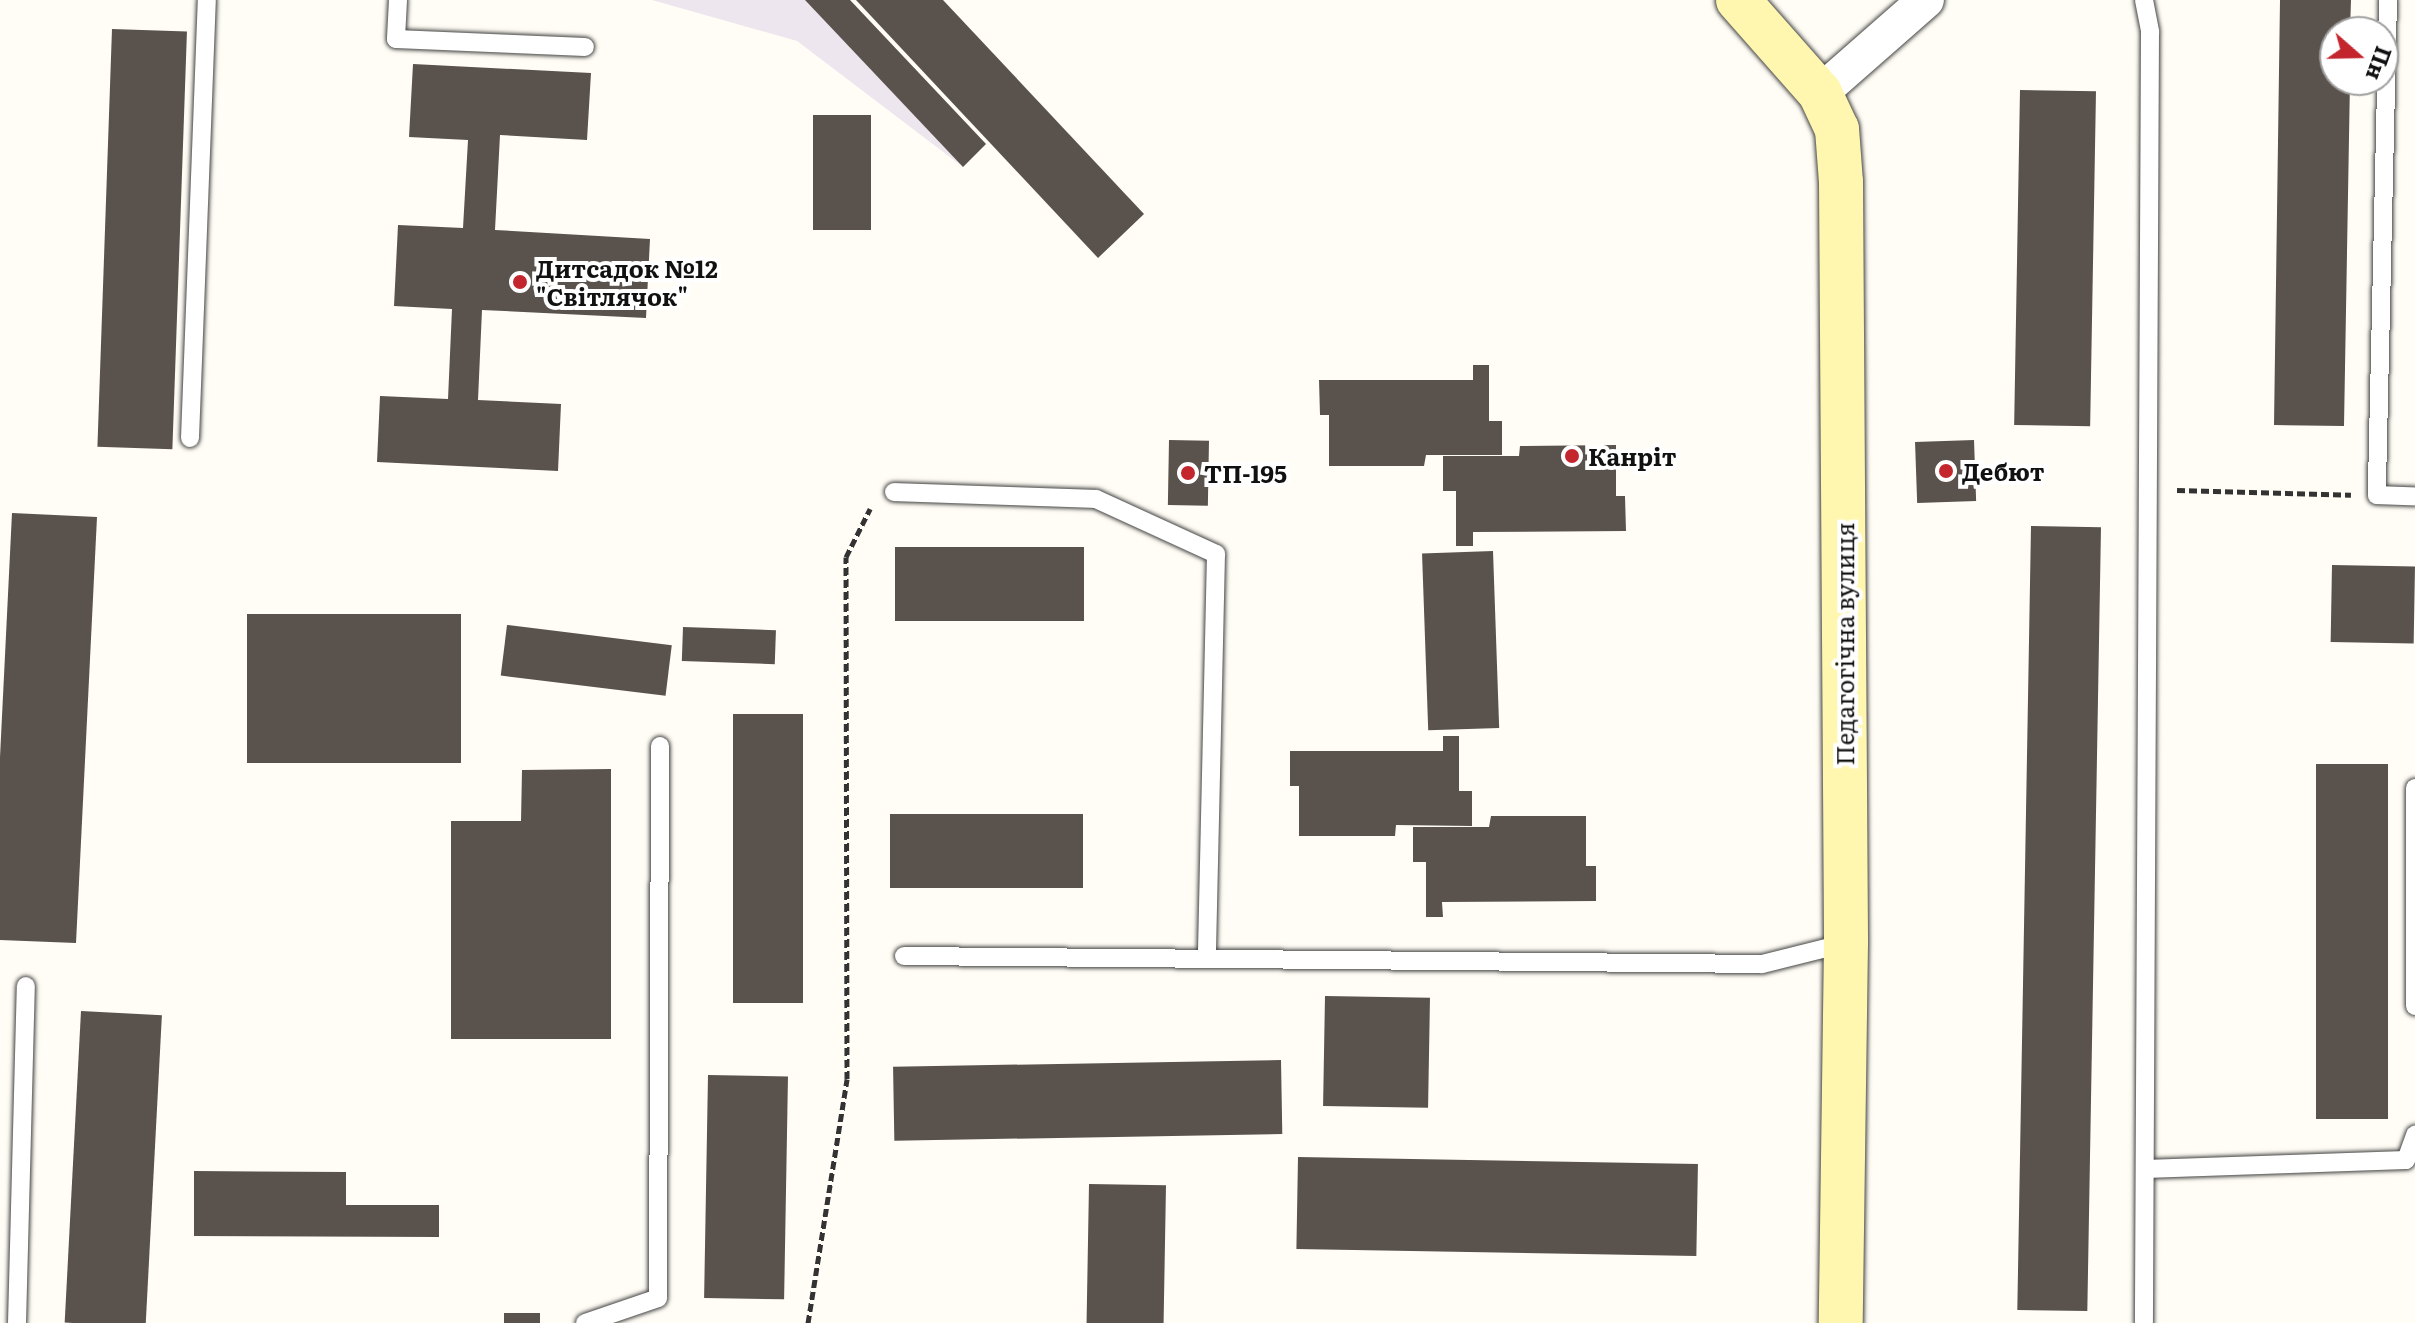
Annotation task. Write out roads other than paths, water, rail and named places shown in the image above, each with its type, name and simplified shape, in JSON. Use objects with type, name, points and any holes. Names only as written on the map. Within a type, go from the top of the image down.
[{"type":"main road","name":"Педагогічна вулиця","points":[[1738,0],[1820,93],[1837,129],[1841,182],[1846,943],[1841,1323]]},
{"type":"street","points":[[1820,93],[1926,0]]},
{"type":"lane","points":[[190,438],[207,0]]},
{"type":"lane","points":[[398,0],[396,39],[585,47]]},
{"type":"lane","points":[[2144,0],[2150,32],[2144,1323]]},
{"type":"lane","points":[[2388,0],[2377,495],[2415,496]]},
{"type":"lane","points":[[894,492],[1096,499],[1216,554],[1207,959]]},
{"type":"lane","points":[[585,1323],[658,1298],[660,746]]},
{"type":"lane","points":[[2415,788],[2415,1006]]},
{"type":"lane","points":[[904,956],[1762,964],[1846,943]]},
{"type":"lane","points":[[17,1323],[26,986]]},
{"type":"lane","points":[[2145,1169],[2406,1160],[2415,1135]]},
{"type":"place","name":"Дитсадок №12 \"Світлячок\"","points":[[520,282]]},
{"type":"place","name":"Канріт","points":[[1572,456]]},
{"type":"place","name":"Дебют","points":[[1946,471]]},
{"type":"place","name":"ТП-195","points":[[1188,473]]}]
